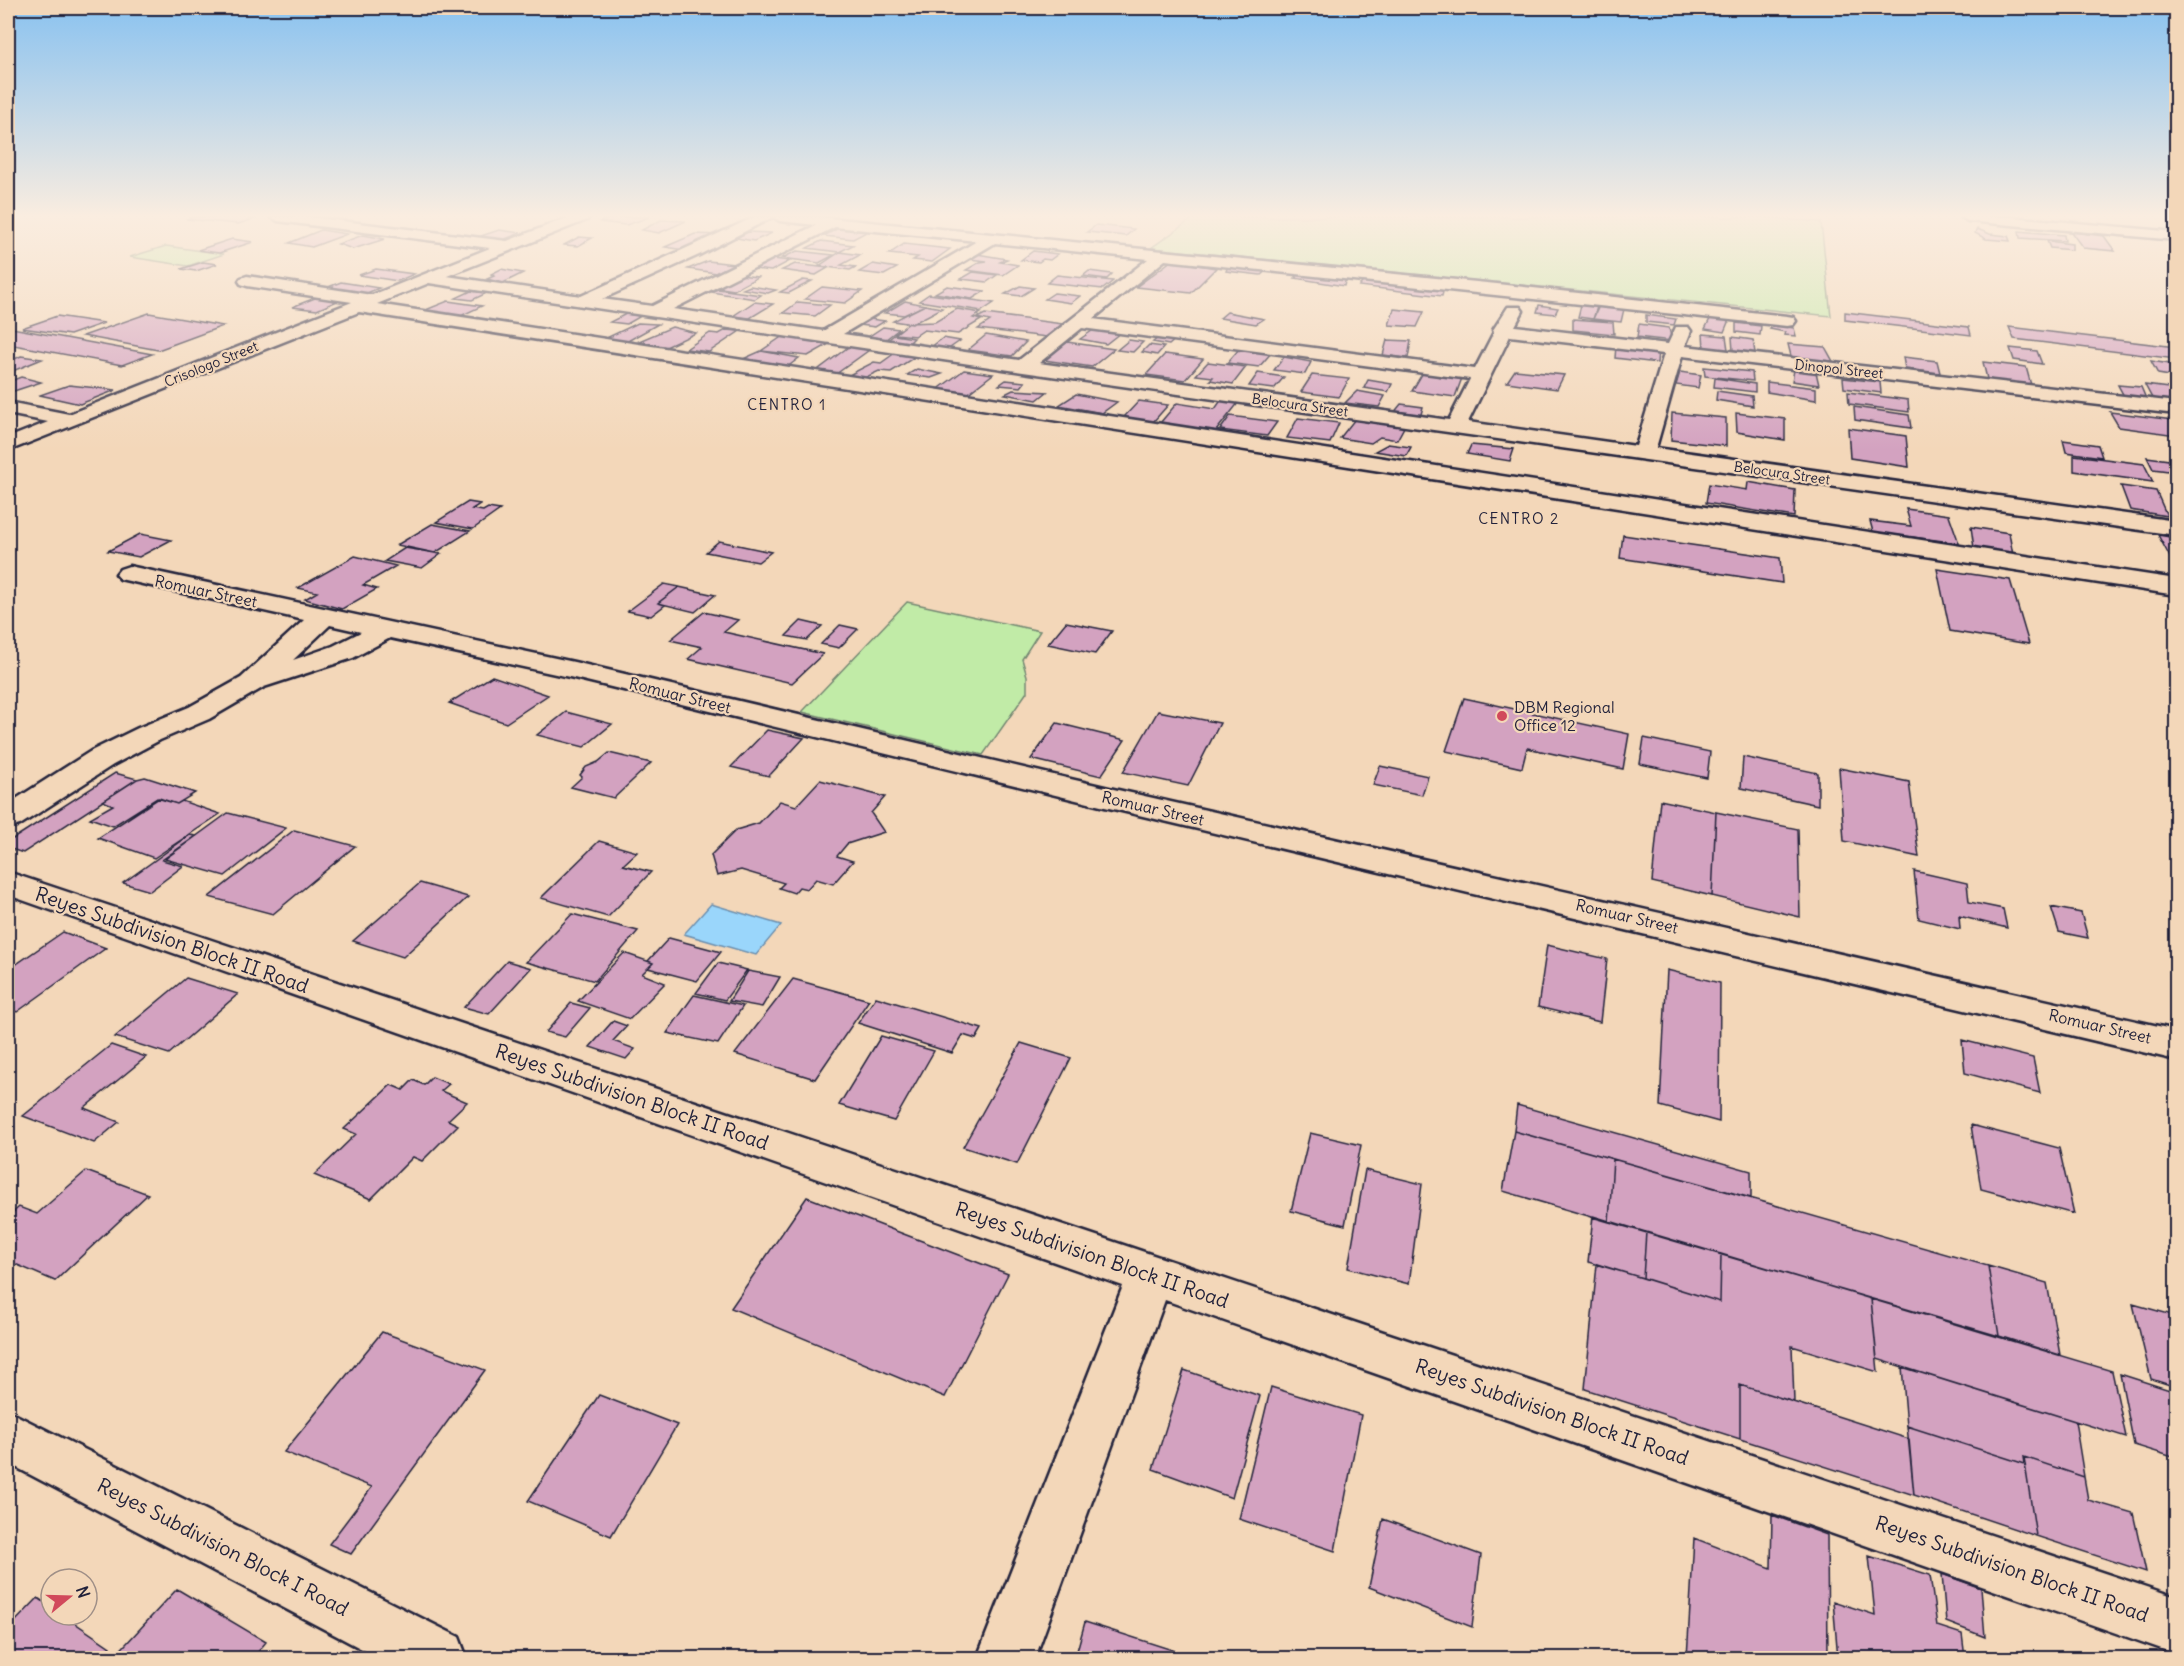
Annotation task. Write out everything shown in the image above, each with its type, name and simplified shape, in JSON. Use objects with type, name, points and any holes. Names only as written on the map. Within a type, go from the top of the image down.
[{"type":"street","points":[[319,295],[2176,587]]},
{"type":"street","name":"Crisologo Street","points":[[8,445],[383,295]]},
{"type":"street","name":"Belocura Street","points":[[541,295],[1023,366],[2176,528]]},
{"type":"street","points":[[584,301],[598,295]]},
{"type":"street","points":[[654,312],[688,295]]},
{"type":"street","points":[[825,337],[896,295]]},
{"type":"street","points":[[1023,366],[1113,295]]},
{"type":"street","points":[[1455,427],[1502,330],[1524,295]]},
{"type":"street","points":[[1551,295],[1786,321]]},
{"type":"street","points":[[1079,322],[1480,375]]},
{"type":"street","points":[[1644,453],[1674,351],[1685,324]]},
{"type":"street","name":"Dinopol Street","points":[[1502,330],[2176,408]]},
{"type":"street","points":[[8,408],[69,420]]},
{"type":"street","name":"Romuar Street","points":[[129,574],[574,670],[1098,795],[2176,1045]]},
{"type":"street","points":[[251,684],[324,616]]},
{"type":"street","points":[[8,818],[102,758],[199,713],[251,684],[343,652],[387,629]]},
{"type":"street","name":"Reyes Subdivision Block II Road","points":[[8,883],[2176,1626]]},
{"type":"street","points":[[1006,1659],[1151,1275]]},
{"type":"street","name":"Reyes Subdivision Block I Road","points":[[8,1436],[438,1659]]},
{"type":"green space","points":[[1618,295],[1829,295],[1831,316]]},
{"type":"green space","points":[[907,602],[1040,631],[1022,659],[1027,676],[1027,692],[983,755],[802,712]]},
{"type":"water","points":[[711,904],[781,925],[756,955],[684,934]]},
{"type":"building","points":[[463,295],[483,295],[472,300],[456,298]]},
{"type":"building","points":[[728,295],[761,295],[755,299]]},
{"type":"building","points":[[811,295],[857,295],[845,303],[805,299]]},
{"type":"building","points":[[928,295],[934,295],[994,303],[982,311],[919,301]]},
{"type":"building","points":[[946,295],[979,295],[972,299]]},
{"type":"building","points":[[1051,295],[1080,296],[1071,303],[1045,299]]},
{"type":"building","points":[[320,296],[342,299],[317,310],[292,307]]},
{"type":"building","points":[[448,301],[482,306],[452,320],[418,313]]},
{"type":"building","points":[[905,301],[925,305],[904,315],[885,313]]},
{"type":"building","points":[[754,302],[773,304],[750,318],[733,316]]},
{"type":"building","points":[[798,302],[830,305],[815,316],[783,313]]},
{"type":"building","points":[[925,305],[942,308],[912,324],[893,321]]},
{"type":"building","points":[[1539,305],[1558,308],[1555,314],[1537,312]]},
{"type":"building","points":[[1581,305],[1597,307],[1593,319],[1578,317]]},
{"type":"building","points":[[1599,306],[1624,309],[1621,322],[1593,319]]},
{"type":"building","points":[[957,309],[981,313],[973,318],[981,320],[958,334],[924,330],[915,336],[895,334],[909,323],[935,322]]},
{"type":"building","points":[[1394,309],[1424,312],[1417,327],[1389,325]]},
{"type":"building","points":[[1227,312],[1264,319],[1256,324],[1220,318]]},
{"type":"building","points":[[1845,312],[1969,327],[1971,335],[1845,320]]},
{"type":"building","points":[[149,313],[223,326],[158,350],[83,336]]},
{"type":"building","points":[[626,314],[641,316],[627,324],[610,322]]},
{"type":"building","points":[[985,314],[1063,324],[1047,337],[978,329],[990,321],[977,318]]},
{"type":"building","points":[[1646,315],[1676,319],[1674,325],[1646,322]]},
{"type":"building","points":[[57,316],[104,323],[70,335],[22,328]]},
{"type":"building","points":[[870,319],[885,321],[875,327],[860,325]]},
{"type":"building","points":[[1573,319],[1613,322],[1614,334],[1573,330]]},
{"type":"building","points":[[1710,319],[1729,320],[1724,332],[1705,329]]},
{"type":"building","points":[[638,323],[658,324],[626,342],[604,339]]},
{"type":"building","points":[[1736,323],[1761,326],[1760,335],[1736,332]]},
{"type":"building","points":[[1639,324],[1669,328],[1672,341],[1637,337]]},
{"type":"building","points":[[1774,325],[1794,328],[1796,336],[1784,335],[1785,332],[1770,329]]},
{"type":"building","points":[[672,327],[696,333],[666,347],[639,341]]},
{"type":"building","points":[[883,327],[899,329],[886,339],[868,337]]},
{"type":"building","points":[[2009,327],[2176,347],[2176,359],[2014,339]]},
{"type":"building","points":[[12,328],[152,354],[122,365],[8,344],[8,330]]},
{"type":"building","points":[[1095,329],[1120,333],[1106,344],[1080,339]]},
{"type":"building","points":[[726,330],[740,331],[709,352],[686,349],[710,333],[719,334]]},
{"type":"building","points":[[1703,334],[1726,336],[1728,350],[1704,348]]},
{"type":"building","points":[[894,335],[914,338],[910,342],[919,344],[914,348],[884,343]]},
{"type":"building","points":[[986,335],[1026,342],[1012,356],[968,350]]},
{"type":"building","points":[[783,336],[831,343],[808,356],[761,351]]},
{"type":"building","points":[[1161,336],[1177,338],[1169,345],[1153,342]]},
{"type":"building","points":[[1732,337],[1753,340],[1755,353],[1733,351]]},
{"type":"building","points":[[943,338],[960,341],[944,352],[927,350]]},
{"type":"building","points":[[1129,340],[1143,342],[1133,352],[1117,350]]},
{"type":"building","points":[[1387,340],[1411,341],[1408,358],[1383,355]]},
{"type":"building","points":[[1067,342],[1114,349],[1092,367],[1044,360]]},
{"type":"building","points":[[1788,344],[1825,347],[1835,365],[1809,363],[1791,356]]},
{"type":"building","points":[[851,345],[872,348],[836,374],[815,372]]},
{"type":"building","points":[[1149,345],[1164,347],[1157,355],[1142,352]]},
{"type":"building","points":[[1616,346],[1658,350],[1657,363],[1615,358]]},
{"type":"building","points":[[1240,348],[1272,352],[1259,367],[1227,363]]},
{"type":"building","points":[[2010,348],[2037,351],[2042,364],[2014,360]]},
{"type":"building","points":[[761,351],[799,358],[786,368],[743,359]]},
{"type":"building","points":[[895,353],[918,355],[891,372],[879,371],[862,379],[847,376],[874,362],[881,363]]},
{"type":"building","points":[[1165,354],[1203,359],[1185,380],[1146,375]]},
{"type":"building","points":[[21,356],[42,359],[8,373],[8,362]]},
{"type":"building","points":[[1284,357],[1311,362],[1305,374],[1274,370]]},
{"type":"building","points":[[1903,357],[1937,361],[1940,373],[1905,369]]},
{"type":"building","points":[[2151,361],[2176,365],[2176,377],[2158,374]]},
{"type":"building","points":[[1208,362],[1246,367],[1233,384],[1210,380],[1213,377],[1196,375]]},
{"type":"building","points":[[1983,362],[2026,367],[2031,385],[1987,379]]},
{"type":"building","points":[[1704,367],[1752,372],[1753,381],[1705,376]]},
{"type":"building","points":[[917,369],[942,374],[931,378],[907,375]]},
{"type":"building","points":[[964,370],[993,374],[966,395],[937,390]]},
{"type":"building","points":[[1515,370],[1564,375],[1557,389],[1507,382]]},
{"type":"building","points":[[1794,370],[1816,372],[1819,385],[1792,381]]},
{"type":"building","points":[[1680,372],[1701,375],[1698,388],[1676,385]]},
{"type":"building","points":[[1258,373],[1284,377],[1274,389],[1249,386]]},
{"type":"building","points":[[1422,374],[1462,378],[1455,397],[1412,391]]},
{"type":"building","points":[[1312,375],[1349,379],[1339,397],[1301,392]]},
{"type":"building","points":[[21,377],[41,382],[8,393],[8,382]]},
{"type":"building","points":[[1715,378],[1755,384],[1755,392],[1714,387]]},
{"type":"building","points":[[1843,378],[1880,382],[1881,393],[1844,388]]},
{"type":"building","points":[[1006,380],[1025,382],[1021,387],[999,385]]},
{"type":"building","points":[[1368,380],[1392,384],[1388,392],[1364,388]]},
{"type":"building","points":[[1767,382],[1816,388],[1816,400],[1767,392]]},
{"type":"building","points":[[69,385],[116,390],[80,404],[40,395]]},
{"type":"building","points":[[2118,385],[2141,387],[2147,401],[2125,398]]},
{"type":"building","points":[[2145,385],[2176,389],[2176,403],[2153,400]]},
{"type":"building","points":[[1013,390],[1047,392],[1037,400],[1005,394]]},
{"type":"building","points":[[1357,391],[1385,396],[1379,407],[1345,403]]},
{"type":"building","points":[[1717,391],[1752,396],[1753,406],[1716,400]]},
{"type":"building","points":[[1848,392],[1908,400],[1909,412],[1849,404]]},
{"type":"building","points":[[1076,394],[1117,402],[1102,413],[1059,405]]},
{"type":"building","points":[[1222,399],[1239,402],[1216,431],[1160,423],[1177,403],[1215,409]]},
{"type":"building","points":[[1139,401],[1168,405],[1153,422],[1124,417]]},
{"type":"building","points":[[1401,404],[1423,407],[1420,418],[1393,414]]},
{"type":"building","points":[[1854,407],[1909,415],[1911,428],[1855,420]]},
{"type":"building","points":[[2110,412],[2173,420],[2176,425],[2176,435],[2119,427]]},
{"type":"building","points":[[1672,413],[1726,418],[1726,446],[1671,440]]},
{"type":"building","points":[[1736,413],[1785,419],[1785,440],[1737,432]]},
{"type":"building","points":[[1230,416],[1277,422],[1267,436],[1220,430]]},
{"type":"building","points":[[1298,418],[1339,423],[1330,443],[1287,438]]},
{"type":"building","points":[[1355,419],[1404,427],[1397,440],[1380,437],[1371,443],[1340,438]]},
{"type":"building","points":[[1848,428],[1906,436],[1909,467],[1850,458]]},
{"type":"building","points":[[2063,440],[2098,445],[2102,457],[2066,452]]},
{"type":"building","points":[[1388,444],[1411,447],[1406,456],[1375,451]]},
{"type":"building","points":[[1471,445],[1514,449],[1510,461],[1467,454]]},
{"type":"building","points":[[2074,455],[2144,464],[2153,482],[2074,471]]},
{"type":"building","points":[[2147,457],[2176,461],[2176,472],[2153,469]]},
{"type":"building","points":[[1748,482],[1795,490],[1794,517],[1706,503],[1709,484],[1747,490]]},
{"type":"building","points":[[2121,486],[2156,491],[2167,516],[2130,510]]},
{"type":"building","points":[[468,502],[480,504],[472,509],[500,510],[473,529],[436,522]]},
{"type":"building","points":[[1906,509],[1949,515],[1959,543],[1873,532],[1870,521],[1911,526]]},
{"type":"building","points":[[432,524],[470,531],[435,553],[397,545]]},
{"type":"building","points":[[1971,527],[2009,533],[2013,555],[1974,548]]},
{"type":"building","points":[[140,534],[171,540],[139,557],[108,551]]},
{"type":"building","points":[[1623,535],[1780,558],[1782,583],[1620,558]]},
{"type":"building","points":[[2158,535],[2176,538],[2176,568]]},
{"type":"building","points":[[719,541],[771,552],[758,562],[706,552]]},
{"type":"building","points":[[405,548],[441,554],[422,568],[385,561]]},
{"type":"building","points":[[355,556],[396,566],[363,585],[377,589],[342,609],[305,599],[317,592],[298,588]]},
{"type":"building","points":[[1937,569],[2010,580],[2029,644],[1950,631]]},
{"type":"building","points":[[664,584],[679,587],[658,603],[665,605],[651,616],[628,611]]},
{"type":"building","points":[[679,587],[715,595],[695,612],[658,603]]},
{"type":"building","points":[[704,612],[738,620],[724,632],[823,654],[792,683],[688,659],[702,647],[670,640]]},
{"type":"building","points":[[801,621],[822,626],[807,640],[786,636]]},
{"type":"building","points":[[1066,622],[1112,631],[1095,654],[1048,644]]},
{"type":"building","points":[[840,625],[858,629],[839,648],[821,644]]},
{"type":"building","points":[[492,676],[548,695],[506,723],[449,703]]},
{"type":"building","name":"DBM Regional Office 12","points":[[1464,698],[1629,734],[1623,769],[1527,748],[1522,768],[1446,751]]},
{"type":"building","points":[[1158,711],[1220,723],[1188,786],[1123,772]]},
{"type":"building","points":[[566,712],[612,724],[584,747],[537,735]]},
{"type":"building","points":[[1057,723],[1125,740],[1101,776],[1031,759]]},
{"type":"building","points":[[767,730],[804,738],[769,776],[731,767]]},
{"type":"building","points":[[1644,738],[1710,752],[1707,778],[1640,764]]},
{"type":"building","points":[[609,753],[651,763],[614,798],[571,787],[582,777],[580,775],[586,767],[598,762]]},
{"type":"building","points":[[1743,757],[1818,773],[1818,805],[1741,788]]},
{"type":"building","points":[[1380,766],[1428,776],[1422,795],[1373,785]]},
{"type":"building","points":[[1839,768],[1909,782],[1919,857],[1844,841]]},
{"type":"building","points":[[115,773],[137,779],[23,853],[8,848],[8,842]]},
{"type":"building","points":[[145,777],[195,793],[177,804],[157,798],[113,826],[90,818],[113,805],[103,801],[137,779]]},
{"type":"building","points":[[820,780],[885,797],[871,813],[884,832],[847,844],[837,856],[853,861],[833,884],[816,879],[807,889],[799,887],[794,893],[779,888],[784,883],[741,870],[717,876],[711,855],[736,830],[759,823],[780,801],[796,806]]},
{"type":"building","points":[[159,798],[177,804],[182,801],[220,814],[154,858],[98,838]]},
{"type":"building","points":[[1660,800],[1716,812],[1712,896],[1652,882]]},
{"type":"building","points":[[1716,812],[1798,829],[1800,917],[1712,896]]},
{"type":"building","points":[[228,813],[286,828],[225,876],[165,859]]},
{"type":"building","points":[[294,830],[355,846],[273,914],[209,897]]},
{"type":"building","points":[[190,835],[196,836],[162,860],[183,866],[150,891],[123,883]]},
{"type":"building","points":[[599,841],[637,852],[623,865],[651,872],[608,917],[541,898]]},
{"type":"building","points":[[1914,871],[1967,883],[1969,902],[2003,909],[2007,928],[1959,916],[1960,929],[1919,919]]},
{"type":"building","points":[[420,883],[468,897],[403,957],[353,941]]},
{"type":"building","points":[[2051,907],[2081,913],[2088,938],[2059,932]]},
{"type":"building","points":[[572,914],[638,931],[595,981],[526,962]]},
{"type":"building","points":[[63,932],[106,948],[17,1012],[8,1008],[8,970]]},
{"type":"building","points":[[669,938],[721,952],[697,981],[648,968],[653,963],[648,961]]},
{"type":"building","points":[[1547,945],[1607,959],[1600,1022],[1538,1007]]},
{"type":"building","points":[[624,953],[653,963],[642,974],[665,983],[630,1019],[578,1001]]},
{"type":"building","points":[[507,961],[531,968],[489,1014],[464,1007]]},
{"type":"building","points":[[718,963],[747,970],[725,1000],[696,993]]},
{"type":"building","points":[[1667,970],[1720,983],[1719,1122],[1660,1106]]},
{"type":"building","points":[[748,971],[780,977],[762,1007],[729,1001]]},
{"type":"building","points":[[186,978],[238,994],[169,1054],[115,1037]]},
{"type":"building","points":[[793,979],[869,1000],[815,1079],[735,1054]]},
{"type":"building","points":[[694,995],[743,1006],[718,1044],[667,1033]]},
{"type":"building","points":[[876,997],[982,1029],[976,1039],[963,1035],[952,1053],[858,1023]]},
{"type":"building","points":[[571,1003],[590,1008],[565,1037],[546,1032]]},
{"type":"building","points":[[613,1021],[627,1026],[613,1041],[635,1049],[626,1059],[590,1047]]},
{"type":"building","points":[[881,1036],[934,1051],[894,1121],[839,1105]]},
{"type":"building","points":[[1962,1040],[2033,1058],[2040,1093],[1965,1073]]},
{"type":"building","points":[[1021,1043],[1071,1058],[1017,1164],[963,1147]]},
{"type":"building","points":[[111,1045],[146,1057],[84,1108],[119,1122],[94,1143],[23,1116]]},
{"type":"building","points":[[432,1077],[449,1084],[441,1091],[467,1102],[448,1120],[458,1125],[422,1161],[413,1157],[371,1199],[314,1175],[356,1134],[344,1129],[391,1085],[403,1090],[413,1080],[424,1085]]},
{"type":"building","points":[[1517,1105],[1751,1171],[1751,1198],[1514,1131]]},
{"type":"building","points":[[1971,1125],[2059,1148],[2074,1214],[1981,1189]]},
{"type":"building","points":[[1514,1131],[1613,1159],[1609,1222],[1503,1191]]},
{"type":"building","points":[[1310,1133],[1361,1145],[1345,1225],[1291,1211]]},
{"type":"building","points":[[1613,1159],[1988,1266],[1999,1336],[1609,1222]]},
{"type":"building","points":[[1365,1170],[1422,1184],[1409,1284],[1348,1268]]},
{"type":"building","points":[[86,1171],[148,1194],[55,1281],[8,1261],[8,1217],[19,1207],[37,1214]]},
{"type":"building","points":[[807,1197],[1008,1274],[945,1397],[731,1308]]},
{"type":"building","points":[[1593,1216],[1646,1232],[1643,1278],[1588,1262]]},
{"type":"building","points":[[1646,1232],[1721,1254],[1720,1302],[1643,1278]]},
{"type":"building","points":[[1721,1254],[1871,1299],[1878,1372],[1792,1346],[1794,1402],[1740,1385],[1740,1439],[1585,1389],[1597,1264],[1720,1302]]},
{"type":"building","points":[[1988,1266],[2047,1283],[2060,1355],[1999,1336]]},
{"type":"building","points":[[1871,1299],[2112,1371],[2126,1437],[1877,1359]]},
{"type":"building","points":[[2133,1304],[2176,1316],[2176,1387],[2151,1379]]},
{"type":"building","points":[[382,1332],[485,1370],[351,1554],[329,1544],[372,1487],[284,1452]]},
{"type":"building","points":[[1902,1367],[2075,1421],[2084,1477],[2024,1457],[2025,1464],[1907,1426]]},
{"type":"building","points":[[1184,1370],[1260,1396],[1232,1498],[1153,1469]]},
{"type":"building","points":[[2120,1374],[2176,1392],[2176,1458],[2134,1445]]},
{"type":"building","points":[[1740,1385],[1909,1439],[1914,1495],[1740,1439]]},
{"type":"building","points":[[1271,1387],[1361,1415],[1335,1551],[1239,1519]]},
{"type":"building","points":[[599,1395],[677,1425],[611,1536],[528,1501]]},
{"type":"building","points":[[1907,1426],[2025,1464],[2036,1536],[1914,1495]]},
{"type":"building","points":[[2024,1457],[2084,1477],[2088,1500],[2133,1513],[2146,1572],[2036,1536]]},
{"type":"building","points":[[1772,1515],[1827,1535],[1828,1658],[1687,1658],[1694,1538],[1771,1568]]},
{"type":"building","points":[[1383,1519],[1481,1555],[1472,1627],[1369,1587]]},
{"type":"building","points":[[1869,1556],[1930,1575],[1937,1626],[1962,1634],[1965,1658],[1838,1658],[1833,1601],[1875,1615]]},
{"type":"building","points":[[1942,1574],[1981,1588],[1985,1637],[1946,1622]]},
{"type":"building","points":[[177,1589],[266,1642],[253,1658],[113,1658]]},
{"type":"building","points":[[38,1598],[39,1627],[81,1627],[110,1647],[100,1658],[8,1658],[8,1629]]},
{"type":"building","points":[[1085,1622],[1191,1656],[1191,1658],[1075,1658]]},
{"type":"place","name":"DBM Regional Office 12","points":[[1502,716]]},
{"type":"district","name":"CENTRO 1","points":[[787,405]]},
{"type":"district","name":"CENTRO 2","points":[[1519,519]]}]
